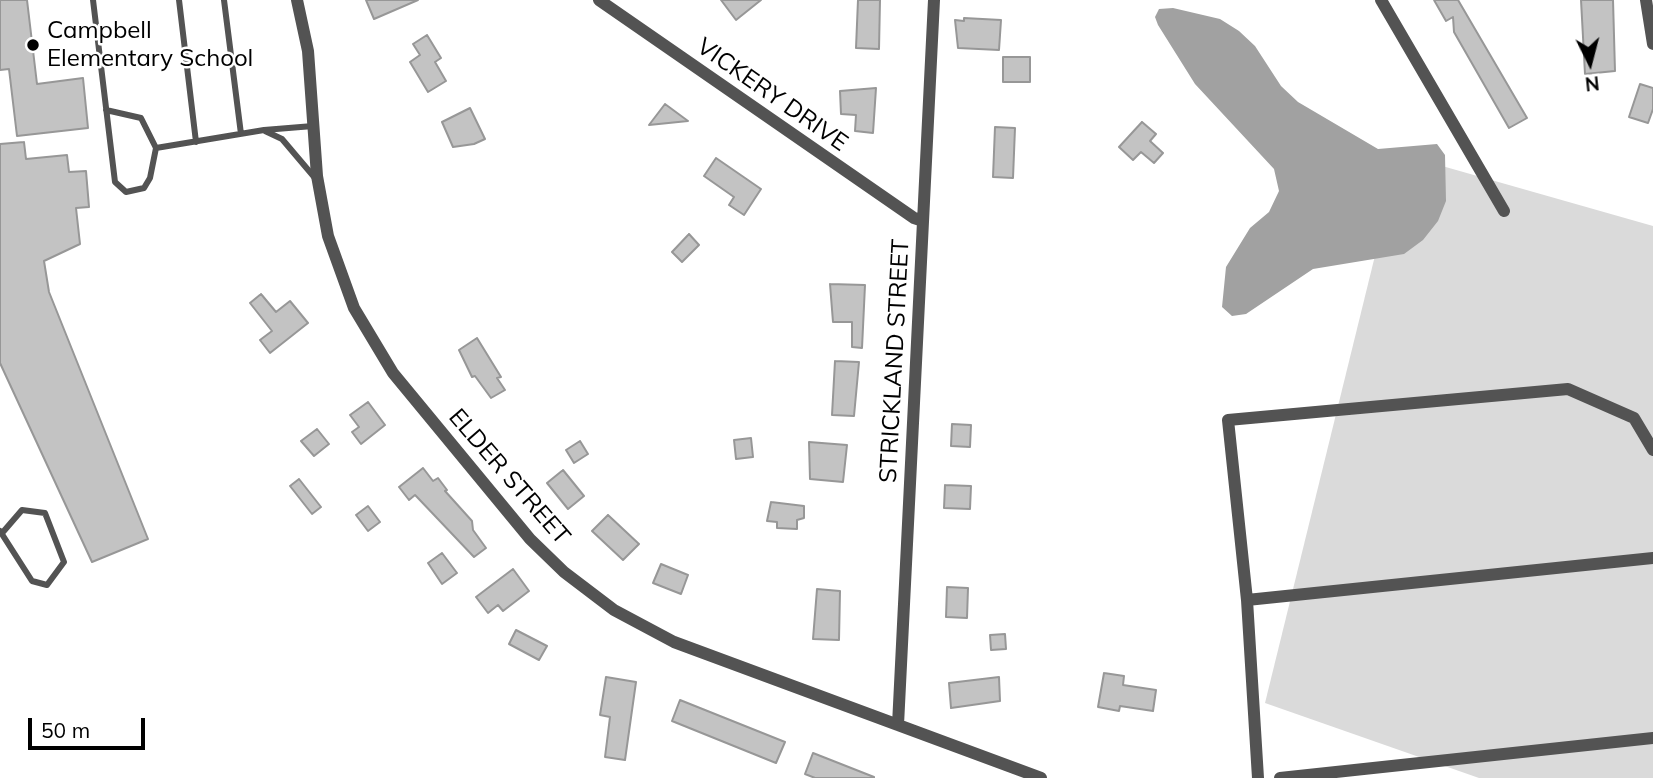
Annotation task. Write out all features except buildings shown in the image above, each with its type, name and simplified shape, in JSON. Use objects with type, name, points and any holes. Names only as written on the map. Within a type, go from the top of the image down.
[{"type":"street","name":"ELDER STREET","points":[[297,0],[308,51],[318,183],[328,236],[338,270],[370,338],[393,373],[530,539],[564,572],[625,616],[674,642],[1041,778]]},
{"type":"street","name":"VICKERY DRIVE","points":[[599,0],[914,218],[923,221]]},
{"type":"street","name":"STRICKLAND STREET","points":[[898,725],[934,0]]},
{"type":"street","points":[[1381,0],[1504,211]]},
{"type":"street","points":[[1646,0],[1650,39],[1653,44]]},
{"type":"street","points":[[1258,778],[1247,600],[1227,420],[1568,389],[1634,418],[1653,450]]},
{"type":"street","points":[[1247,600],[1653,558]]},
{"type":"street","points":[[1280,778],[1349,774],[1653,738]]},
{"type":"lane","points":[[93,0],[106,110],[115,182],[126,192],[144,188],[150,178],[156,148],[141,118],[106,110]]},
{"type":"lane","points":[[179,0],[196,142]]},
{"type":"lane","points":[[225,0],[241,134]]},
{"type":"lane","points":[[156,148],[264,130],[313,126]]},
{"type":"lane","points":[[264,130],[282,139],[318,183]]},
{"type":"lane","points":[[22,510],[44,513],[64,562],[47,585],[32,581],[1,531],[22,510]]},
{"type":"shaded area","points":[[1173,8],[1220,19],[1239,31],[1255,46],[1281,86],[1298,102],[1378,149],[1437,144],[1445,155],[1446,201],[1438,221],[1423,240],[1404,254],[1313,269],[1246,314],[1232,316],[1222,307],[1226,267],[1250,228],[1269,212],[1279,191],[1274,169],[1195,84],[1158,25],[1155,17],[1159,9]]},
{"type":"shaded area","points":[[1400,154],[1653,226],[1653,778],[1479,778],[1265,703]]},
{"type":"place","name":"Campbell Elementary School","points":[[33,45]]}]
